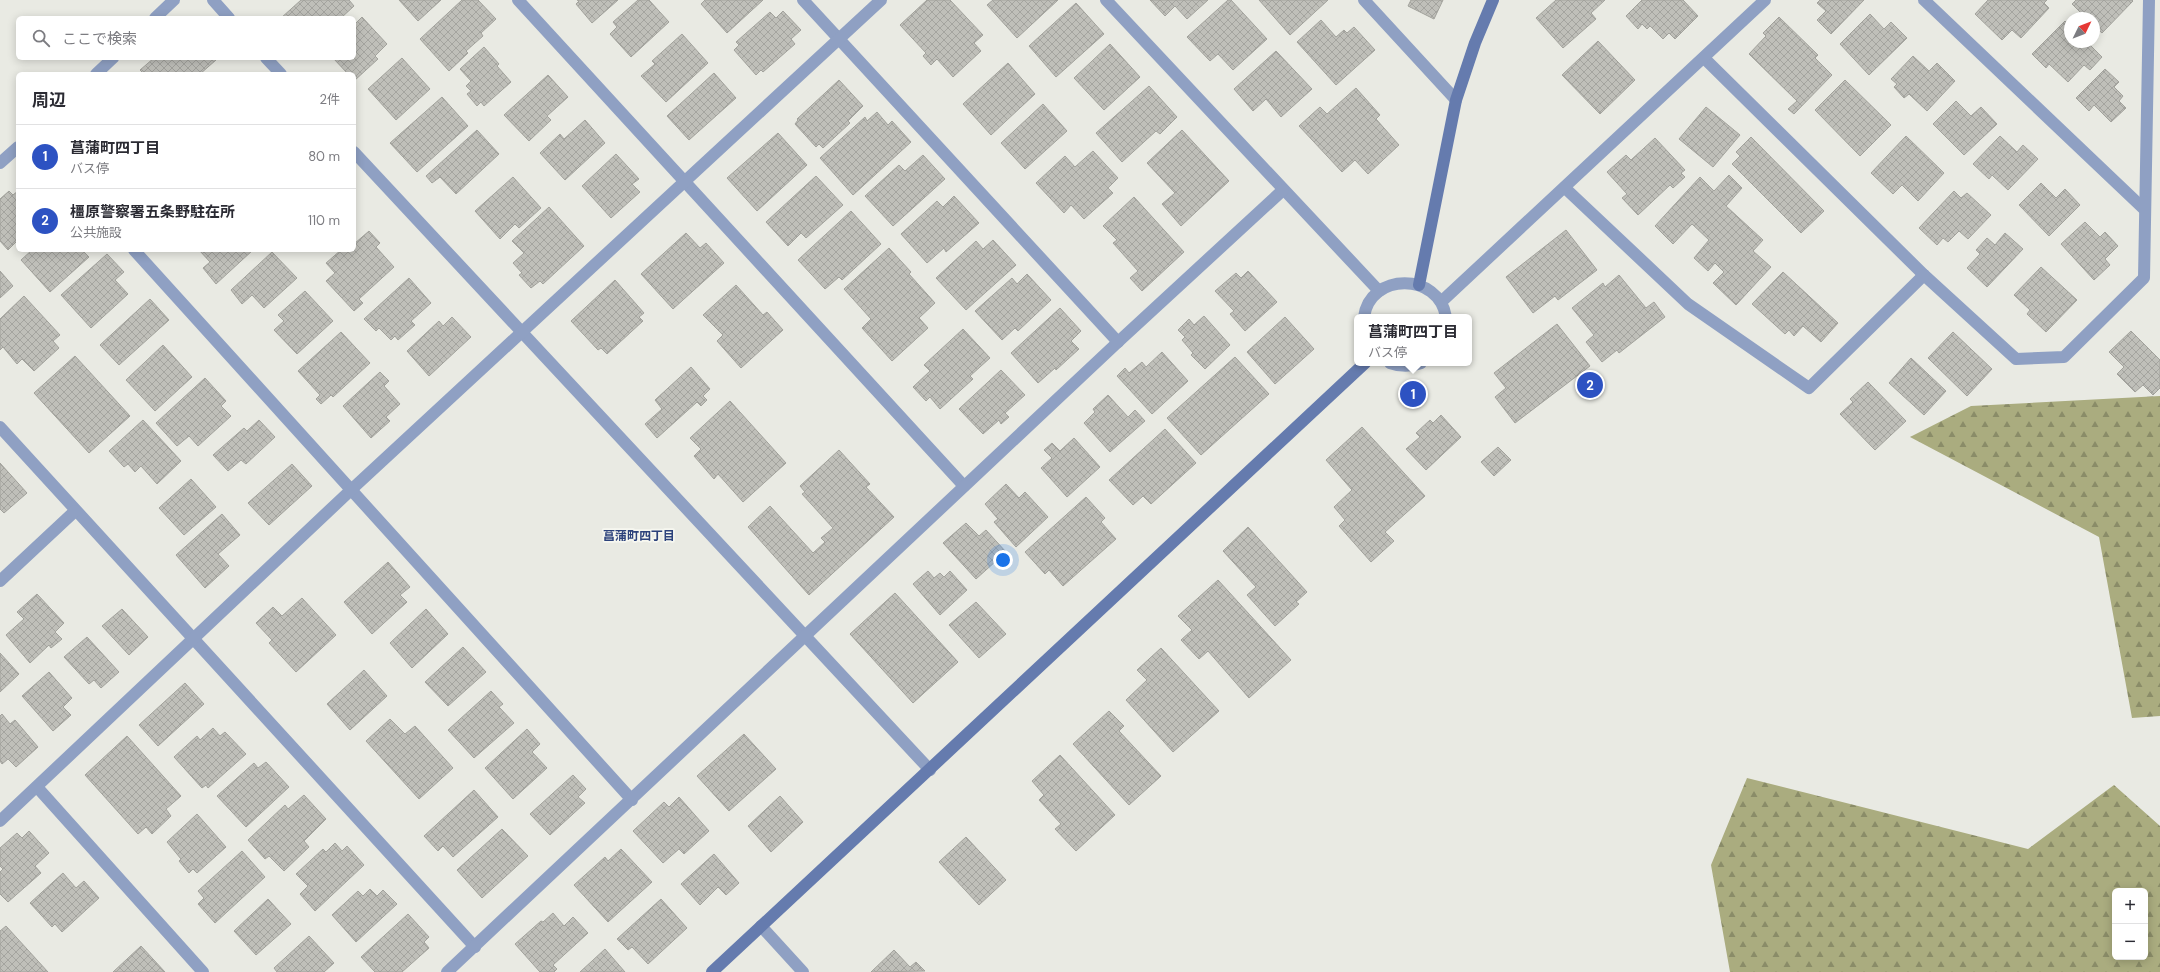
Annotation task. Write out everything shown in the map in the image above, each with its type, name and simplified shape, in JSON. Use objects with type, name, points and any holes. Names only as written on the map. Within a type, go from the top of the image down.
[{"type":"street","points":[[157,16],[174,0]]},
{"type":"street","points":[[212,0],[227,16]]},
{"type":"street","points":[[518,0],[964,486]]},
{"type":"street","points":[[803,0],[1118,342]]},
{"type":"street","points":[[0,821],[194,640],[352,489],[881,0]]},
{"type":"street","points":[[1106,0],[1379,291]]},
{"type":"street","points":[[1364,0],[1456,100]]},
{"type":"street","points":[[1419,284],[1456,100],[1475,43],[1493,0]]},
{"type":"street","points":[[1441,302],[1765,0]]},
{"type":"street","points":[[1924,0],[2145,210]]},
{"type":"street","points":[[1704,58],[1924,275],[2016,359],[2064,357],[2144,278],[2149,0]]},
{"type":"street","points":[[98,72],[111,60]]},
{"type":"street","points":[[268,60],[279,72]]},
{"type":"street","points":[[0,163],[16,149]]},
{"type":"street","points":[[356,154],[930,770]]},
{"type":"street","points":[[1564,188],[1688,304],[1809,388],[1924,275]]},
{"type":"street","points":[[447,972],[632,800],[964,486],[1283,190]]},
{"type":"street","points":[[136,252],[632,800]]},
{"type":"street","points":[[1365,314],[1370,301],[1379,291],[1391,284],[1406,282],[1419,284],[1432,291],[1441,302],[1445,314]]},
{"type":"street","points":[[712,972],[1362,366]]},
{"type":"street","points":[[0,427],[75,511],[475,947]]},
{"type":"street","points":[[0,581],[75,511]]},
{"type":"street","points":[[37,787],[203,972]]},
{"type":"street","points":[[761,926],[803,972]]},
{"type":"green space","points":[[2160,396],[2160,716],[2132,718],[2099,537],[1910,437],[1971,406]]},
{"type":"green space","points":[[1747,778],[2028,849],[2114,785],[2160,826],[2160,972],[1730,972],[1711,865]]},
{"type":"building","points":[[301,0],[349,0],[354,6],[343,16],[283,16]]},
{"type":"building","points":[[399,0],[441,0],[418,21]]},
{"type":"building","points":[[462,0],[478,0],[496,19],[481,33],[483,36],[466,51],[468,53],[449,71],[420,39]]},
{"type":"building","points":[[577,0],[618,0],[592,23],[576,4],[579,1]]},
{"type":"building","points":[[638,0],[649,0],[669,22],[631,57],[610,34],[617,27],[613,22]]},
{"type":"building","points":[[705,0],[763,0],[727,33],[701,4]]},
{"type":"building","points":[[927,0],[950,0],[983,35],[974,43],[981,51],[953,77],[937,59],[931,65],[923,56],[926,53],[900,25]]},
{"type":"building","points":[[993,0],[1058,0],[1017,38],[987,5]]},
{"type":"building","points":[[1150,0],[1208,0],[1187,19],[1175,6],[1165,16]]},
{"type":"building","points":[[1228,0],[1231,0],[1267,39],[1233,70],[1218,54],[1210,61],[1187,37]]},
{"type":"building","points":[[1259,0],[1328,0],[1290,35]]},
{"type":"building","points":[[1411,0],[1443,0],[1434,19],[1408,6]]},
{"type":"building","points":[[1556,0],[1605,0],[1591,13],[1596,19],[1563,48],[1536,18]]},
{"type":"building","points":[[1642,0],[1683,0],[1698,16],[1675,39],[1669,33],[1663,39],[1650,26],[1647,29],[1642,24],[1638,29],[1626,16]]},
{"type":"building","points":[[1820,0],[1864,0],[1831,34],[1817,20],[1826,11],[1817,3]]},
{"type":"building","points":[[1988,0],[2047,0],[2044,3],[2049,8],[2021,38],[2012,30],[2002,40],[1975,14]]},
{"type":"building","points":[[2076,0],[2133,1],[2102,33],[2100,31],[2100,12],[2080,12],[2072,4]]},
{"type":"building","points":[[1076,3],[1104,34],[1056,77],[1029,46]]},
{"type":"building","points":[[783,11],[801,30],[791,39],[795,44],[763,72],[761,70],[756,75],[734,50],[739,45],[736,42],[770,12],[776,18]]},
{"type":"building","points":[[1870,14],[1884,29],[1891,22],[1907,38],[1869,75],[1840,44]]},
{"type":"building","points":[[362,17],[387,44],[375,56],[378,59],[356,79],[356,72],[346,72],[335,60],[356,60],[356,23]]},
{"type":"building","points":[[1779,17],[1818,55],[1815,58],[1832,75],[1794,114],[1788,109],[1797,101],[1749,54],[1766,36],[1763,33]]},
{"type":"building","points":[[1321,20],[1336,37],[1344,30],[1347,33],[1354,27],[1375,50],[1336,85],[1297,42]]},
{"type":"building","points":[[2064,22],[2064,48],[2093,48],[2102,57],[2090,70],[2084,65],[2068,82],[2049,64],[2046,68],[2032,54]]},
{"type":"building","points":[[682,34],[708,63],[666,102],[641,76],[655,64],[652,61]]},
{"type":"building","points":[[1598,41],[1635,80],[1600,114],[1562,75]]},
{"type":"building","points":[[1110,44],[1140,77],[1104,110],[1074,78]]},
{"type":"building","points":[[484,47],[499,64],[497,66],[511,82],[484,106],[481,102],[477,106],[467,94],[471,91],[466,86],[471,81],[460,69]]},
{"type":"building","points":[[1276,51],[1312,89],[1281,117],[1266,99],[1253,111],[1234,89]]},
{"type":"building","points":[[1913,56],[1929,71],[1937,63],[1955,81],[1927,111],[1909,94],[1904,98],[1894,87],[1897,84],[1891,79]]},
{"type":"building","points":[[402,58],[430,89],[396,120],[368,89]]},
{"type":"building","points":[[152,60],[216,60],[202,72],[142,72],[140,70]]},
{"type":"building","points":[[1008,63],[1035,94],[991,135],[963,104]]},
{"type":"building","points":[[2105,69],[2119,82],[2114,87],[2123,96],[2119,101],[2126,108],[2111,122],[2094,105],[2089,111],[2076,98]]},
{"type":"building","points":[[714,73],[736,98],[689,140],[667,116]]},
{"type":"building","points":[[548,75],[568,97],[547,116],[551,120],[529,141],[504,115]]},
{"type":"building","points":[[839,80],[863,106],[848,121],[850,123],[823,148],[819,144],[816,147],[795,124],[798,120],[797,119]]},
{"type":"building","points":[[1845,80],[1891,125],[1860,156],[1815,110]]},
{"type":"building","points":[[1149,86],[1177,117],[1160,134],[1156,131],[1122,162],[1096,133]]},
{"type":"building","points":[[1356,88],[1380,115],[1376,119],[1399,145],[1368,174],[1355,160],[1342,172],[1299,126],[1320,107],[1327,114]]},
{"type":"building","points":[[442,97],[468,126],[417,172],[390,143]]},
{"type":"building","points":[[1956,101],[1971,116],[1981,107],[1997,124],[1964,155],[1933,124]]},
{"type":"building","points":[[1043,104],[1067,131],[1025,169],[1001,143]]},
{"type":"building","points":[[1706,107],[1740,135],[1713,167],[1679,139]]},
{"type":"building","points":[[877,112],[888,125],[892,121],[911,142],[853,195],[820,158],[865,117],[867,121]]},
{"type":"building","points":[[585,120],[605,143],[565,180],[540,153],[560,134],[564,139]]},
{"type":"building","points":[[477,130],[499,154],[456,194],[440,177],[432,183],[426,176]]},
{"type":"building","points":[[1182,130],[1229,181],[1181,226],[1162,204],[1175,193],[1147,163]]},
{"type":"building","points":[[778,133],[807,165],[757,211],[727,178]]},
{"type":"building","points":[[1906,136],[1944,173],[1918,201],[1902,185],[1893,194],[1871,173]]},
{"type":"building","points":[[2000,136],[2017,152],[2023,145],[2038,159],[2008,190],[1992,175],[1989,179],[1973,164]]},
{"type":"building","points":[[1751,137],[1824,211],[1801,233],[1732,164],[1740,156],[1736,152]]},
{"type":"building","points":[[1655,138],[1685,170],[1681,173],[1685,177],[1673,188],[1670,185],[1638,215],[1622,198],[1627,194],[1607,172],[1626,155],[1631,160]]},
{"type":"building","points":[[1093,151],[1118,178],[1108,188],[1113,193],[1084,219],[1071,205],[1064,213],[1036,183],[1065,156],[1075,167]]},
{"type":"building","points":[[616,154],[639,179],[632,184],[640,192],[611,218],[582,186]]},
{"type":"building","points":[[923,155],[945,179],[893,226],[865,196],[899,165],[905,171]]},
{"type":"building","points":[[1729,175],[1742,188],[1726,206],[1763,240],[1753,251],[1771,267],[1736,305],[1713,283],[1724,272],[1715,263],[1708,271],[1694,258],[1709,240],[1692,224],[1673,244],[1655,226],[1700,177],[1714,191]]},
{"type":"building","points":[[816,176],[843,205],[806,238],[801,233],[788,246],[766,222]]},
{"type":"building","points":[[513,177],[541,208],[519,228],[515,224],[500,239],[475,211]]},
{"type":"building","points":[[2041,183],[2056,198],[2065,189],[2080,205],[2049,236],[2019,205]]},
{"type":"building","points":[[9,191],[13,195],[16,193],[16,242],[8,250],[0,241],[0,199]]},
{"type":"building","points":[[1954,191],[1961,198],[1967,193],[1991,215],[1968,239],[1959,231],[1948,242],[1943,238],[1937,245],[1919,228]]},
{"type":"building","points":[[954,196],[979,223],[946,252],[944,248],[927,263],[901,234],[937,201],[943,207]]},
{"type":"building","points":[[1134,197],[1184,252],[1142,291],[1130,278],[1138,271],[1113,243],[1117,240],[1103,226]]},
{"type":"building","points":[[549,207],[584,246],[543,284],[540,281],[531,288],[519,275],[522,273],[513,263],[524,253],[512,241]]},
{"type":"building","points":[[851,211],[881,244],[842,280],[839,277],[825,289],[798,260]]},
{"type":"building","points":[[2085,222],[2100,237],[2105,232],[2118,246],[2105,259],[2110,265],[2094,280],[2061,244]]},
{"type":"building","points":[[1566,230],[1597,270],[1558,300],[1555,296],[1533,313],[1506,277]]},
{"type":"building","points":[[369,231],[380,243],[376,247],[394,267],[359,299],[363,303],[354,311],[326,281],[335,273],[326,263],[339,252],[356,252],[356,242]]},
{"type":"building","points":[[686,233],[700,248],[706,243],[724,263],[673,309],[641,274]]},
{"type":"building","points":[[2005,233],[2023,249],[1987,287],[1967,268],[1980,254],[1976,250],[1987,238],[1995,245]]},
{"type":"building","points":[[993,240],[1016,265],[966,310],[936,278],[976,241],[983,249]]},
{"type":"building","points":[[889,248],[911,272],[909,274],[935,303],[919,318],[928,328],[892,361],[862,328],[871,319],[844,289]]},
{"type":"building","points":[[30,252],[84,252],[89,257],[50,292],[21,260]]},
{"type":"building","points":[[201,252],[251,252],[216,284],[203,268],[210,262]]},
{"type":"building","points":[[272,252],[297,278],[264,308],[252,295],[242,304],[231,290]]},
{"type":"building","points":[[107,254],[124,272],[115,280],[128,294],[91,328],[61,295]]},
{"type":"building","points":[[2041,267],[2077,300],[2046,332],[2027,314],[2030,310],[2014,295]]},
{"type":"building","points":[[0,271],[13,286],[0,298]]},
{"type":"building","points":[[1248,271],[1277,302],[1245,331],[1230,314],[1234,311],[1215,291],[1236,273],[1241,278]]},
{"type":"building","points":[[1783,272],[1838,323],[1821,342],[1803,326],[1794,336],[1789,330],[1785,334],[1752,304]]},
{"type":"building","points":[[1027,274],[1051,300],[1018,331],[1015,328],[1002,340],[975,311],[1012,278],[1017,284]]},
{"type":"building","points":[[1619,275],[1646,308],[1654,302],[1665,317],[1619,353],[1617,350],[1602,362],[1586,342],[1594,335],[1572,308],[1603,283],[1605,287]]},
{"type":"building","points":[[409,278],[431,303],[411,321],[415,325],[398,340],[395,336],[391,340],[379,328],[376,331],[364,319]]},
{"type":"building","points":[[615,280],[644,313],[639,317],[643,321],[607,354],[601,348],[598,350],[571,321]]},
{"type":"building","points":[[736,285],[763,315],[767,312],[783,330],[741,368],[717,341],[723,335],[703,315]]},
{"type":"building","points":[[305,291],[333,321],[297,354],[274,330],[284,321],[278,315]]},
{"type":"building","points":[[24,296],[60,335],[53,341],[59,348],[34,371],[22,359],[17,364],[3,347],[0,350],[0,319]]},
{"type":"building","points":[[150,299],[169,320],[119,365],[100,345]]},
{"type":"building","points":[[1060,308],[1081,331],[1071,341],[1079,349],[1056,370],[1055,368],[1038,383],[1011,353]]},
{"type":"building","points":[[1204,316],[1230,345],[1205,369],[1191,355],[1193,353],[1182,340],[1185,337],[1178,330],[1189,319],[1194,325]]},
{"type":"building","points":[[452,317],[471,337],[429,376],[407,351],[439,321],[443,326]]},
{"type":"building","points":[[1285,317],[1314,349],[1275,384],[1247,352]]},
{"type":"building","points":[[1557,324],[1590,366],[1515,423],[1495,397],[1506,388],[1494,373]]},
{"type":"building","points":[[963,329],[990,358],[970,376],[973,379],[940,409],[930,397],[926,401],[913,387],[930,371],[924,365]]},
{"type":"building","points":[[2131,331],[2160,360],[2160,388],[2153,395],[2143,385],[2135,392],[2117,374],[2124,367],[2109,352]]},
{"type":"building","points":[[341,332],[370,363],[333,397],[331,395],[321,404],[316,399],[320,395],[298,371]]},
{"type":"building","points":[[1953,332],[1992,369],[1967,396],[1928,358]]},
{"type":"building","points":[[163,345],[192,377],[155,411],[126,380]]},
{"type":"building","points":[[1162,352],[1188,381],[1152,414],[1117,376],[1125,368],[1129,373],[1142,362],[1146,367]]},
{"type":"building","points":[[75,356],[130,416],[89,453],[34,393]]},
{"type":"building","points":[[1235,357],[1269,394],[1201,455],[1167,418]]},
{"type":"building","points":[[1911,358],[1946,391],[1924,415],[1889,383]]},
{"type":"building","points":[[691,367],[710,389],[703,396],[707,400],[701,406],[697,402],[657,438],[645,424],[662,409],[655,400]]},
{"type":"building","points":[[1001,370],[1025,395],[1005,413],[1009,417],[1001,424],[999,420],[983,434],[959,409]]},
{"type":"building","points":[[380,372],[389,381],[384,386],[400,404],[386,417],[390,421],[371,438],[343,406]]},
{"type":"building","points":[[205,378],[226,401],[221,406],[231,416],[198,446],[189,436],[177,446],[156,423]]},
{"type":"building","points":[[1868,382],[1906,421],[1875,450],[1840,414],[1853,402],[1850,399]]},
{"type":"building","points":[[1108,395],[1128,417],[1135,410],[1145,421],[1110,452],[1084,423],[1095,412],[1093,409]]},
{"type":"building","points":[[730,401],[786,463],[743,502],[718,474],[714,479],[694,456],[701,449],[690,438]]},
{"type":"building","points":[[1441,415],[1461,437],[1426,470],[1406,449],[1420,437],[1416,433],[1430,420],[1433,423]]},
{"type":"building","points":[[143,420],[181,461],[157,484],[141,466],[135,472],[128,464],[124,467],[109,451]]},
{"type":"building","points":[[259,420],[275,437],[246,464],[241,460],[228,471],[213,455],[244,428],[247,431]]},
{"type":"building","points":[[1362,427],[1425,496],[1385,532],[1394,541],[1371,562],[1339,526],[1345,520],[1334,507],[1352,490],[1326,460]]},
{"type":"building","points":[[1165,429],[1196,463],[1151,504],[1143,496],[1133,505],[1109,480]]},
{"type":"building","points":[[1074,438],[1100,467],[1067,497],[1041,468],[1052,458],[1044,450],[1052,443],[1060,451]]},
{"type":"building","points":[[1498,447],[1511,460],[1494,476],[1481,462]]},
{"type":"building","points":[[839,450],[870,484],[866,487],[894,517],[809,595],[748,527],[770,506],[813,553],[825,542],[821,538],[833,528],[802,494],[805,492],[800,486]]},
{"type":"building","points":[[0,463],[27,493],[4,513],[0,509]]},
{"type":"building","points":[[292,464],[312,486],[269,525],[248,503]]},
{"type":"building","points":[[191,479],[216,507],[184,535],[159,508]]},
{"type":"building","points":[[1006,484],[1019,498],[1025,492],[1048,517],[1016,547],[994,522],[998,519],[985,504]]},
{"type":"building","points":[[1086,497],[1105,518],[1101,522],[1116,539],[1063,586],[1049,570],[1045,574],[1025,552]]},
{"type":"building","points":[[222,514],[240,535],[218,554],[229,566],[205,588],[176,555]]},
{"type":"building","points":[[966,523],[979,536],[986,530],[1006,552],[976,579],[943,543]]},
{"type":"building","points":[[1248,527],[1307,592],[1296,602],[1299,604],[1275,626],[1247,595],[1256,587],[1223,551]]},
{"type":"building","points":[[388,562],[410,587],[400,595],[407,602],[372,634],[344,602]]},
{"type":"building","points":[[928,571],[934,578],[940,573],[944,577],[950,571],[967,590],[940,615],[913,584]]},
{"type":"building","points":[[1218,580],[1291,660],[1249,698],[1208,651],[1199,659],[1181,640],[1192,630],[1178,616]]},
{"type":"building","points":[[895,593],[958,662],[913,703],[850,634]]},
{"type":"building","points":[[37,594],[64,623],[55,632],[62,639],[51,648],[49,645],[30,663],[6,635],[24,619],[17,612]]},
{"type":"building","points":[[302,598],[336,635],[296,672],[269,643],[272,640],[256,623],[273,607],[282,616]]},
{"type":"building","points":[[976,602],[1006,634],[979,658],[949,625]]},
{"type":"building","points":[[122,609],[148,637],[129,655],[102,626]]},
{"type":"building","points":[[426,609],[448,634],[412,668],[390,643]]},
{"type":"building","points":[[87,637],[119,672],[101,688],[94,680],[89,684],[64,657]]},
{"type":"building","points":[[463,647],[486,672],[448,706],[425,682]]},
{"type":"building","points":[[1161,648],[1219,711],[1173,752],[1126,700],[1147,680],[1137,670]]},
{"type":"building","points":[[0,653],[19,674],[0,692]]},
{"type":"building","points":[[364,670],[387,696],[350,730],[327,704]]},
{"type":"building","points":[[49,672],[72,698],[63,707],[71,715],[53,731],[22,696]]},
{"type":"building","points":[[185,683],[204,704],[158,746],[139,725]]},
{"type":"building","points":[[491,691],[503,704],[499,707],[514,723],[474,758],[448,730]]},
{"type":"building","points":[[1109,711],[1124,726],[1119,731],[1161,776],[1129,805],[1073,744]]},
{"type":"building","points":[[2,714],[10,724],[15,720],[38,747],[16,767],[8,759],[2,764],[0,761],[0,716]]},
{"type":"building","points":[[390,719],[405,734],[415,726],[453,768],[419,799],[366,741]]},
{"type":"building","points":[[213,728],[220,736],[225,732],[246,754],[208,788],[206,785],[202,788],[174,757],[197,736],[200,740]]},
{"type":"building","points":[[527,729],[540,744],[532,752],[547,768],[513,799],[485,768]]},
{"type":"building","points":[[744,734],[776,769],[729,811],[697,776]]},
{"type":"building","points":[[127,736],[181,796],[166,809],[171,816],[152,834],[146,827],[138,834],[85,775]]},
{"type":"building","points":[[1060,755],[1115,815],[1076,851],[1055,829],[1061,824],[1039,800],[1044,795],[1032,781]]},
{"type":"building","points":[[266,762],[289,787],[246,827],[217,796],[254,763],[258,768]]},
{"type":"building","points":[[573,775],[586,789],[578,797],[585,803],[550,835],[530,814]]},
{"type":"building","points":[[474,790],[498,817],[453,857],[443,846],[438,851],[424,836]]},
{"type":"building","points":[[304,795],[326,819],[304,841],[309,847],[284,871],[269,856],[265,859],[248,840],[285,805],[288,809]]},
{"type":"building","points":[[780,796],[803,822],[771,852],[748,826]]},
{"type":"building","points":[[679,797],[709,831],[684,854],[679,849],[663,863],[633,831],[664,802],[669,807]]},
{"type":"building","points":[[197,814],[226,847],[197,873],[193,869],[189,873],[179,861],[181,859],[167,842]]},
{"type":"building","points":[[502,829],[528,856],[482,898],[457,870]]},
{"type":"building","points":[[29,831],[49,853],[35,866],[41,873],[8,902],[0,894],[0,872],[3,869],[0,866],[0,848],[17,833],[22,838]]},
{"type":"building","points":[[966,837],[1006,880],[979,905],[939,862]]},
{"type":"building","points":[[335,843],[342,851],[347,846],[364,865],[315,911],[300,894],[308,886],[296,874],[323,849],[326,852]]},
{"type":"building","points":[[621,849],[652,882],[608,922],[574,885],[605,857],[608,861]]},
{"type":"building","points":[[242,851],[265,877],[215,923],[198,904],[204,898],[198,891]]},
{"type":"building","points":[[714,854],[739,883],[726,895],[718,887],[700,905],[681,884]]},
{"type":"building","points":[[63,873],[76,888],[84,881],[99,898],[62,932],[55,924],[52,927],[30,903]]},
{"type":"building","points":[[370,889],[377,896],[383,890],[397,904],[356,942],[332,915],[358,891],[363,896]]},
{"type":"building","points":[[268,899],[291,924],[256,955],[234,931]]},
{"type":"building","points":[[661,899],[687,928],[648,964],[632,947],[628,950],[617,939]]},
{"type":"building","points":[[553,913],[564,926],[573,917],[588,933],[553,965],[557,969],[554,972],[540,972],[515,944],[541,921],[543,922]]},
{"type":"building","points":[[408,914],[429,937],[424,942],[429,948],[402,972],[375,972],[361,957]]},
{"type":"building","points":[[6,926],[48,972],[0,972],[0,931]]},
{"type":"building","points":[[309,936],[334,963],[324,972],[277,972],[274,968]]},
{"type":"building","points":[[141,946],[165,972],[113,972]]},
{"type":"building","points":[[605,949],[625,972],[580,972]]},
{"type":"building","points":[[894,950],[910,967],[916,962],[925,971],[871,972]]},
{"type":"place","name":"橿原警察署五条野駐在所","points":[[1590,385]]},
{"type":"place","name":"菖蒲町四丁目","points":[[1413,394]]},
{"type":"district","name":"菖蒲町四丁目","points":[[639,536]]}]
